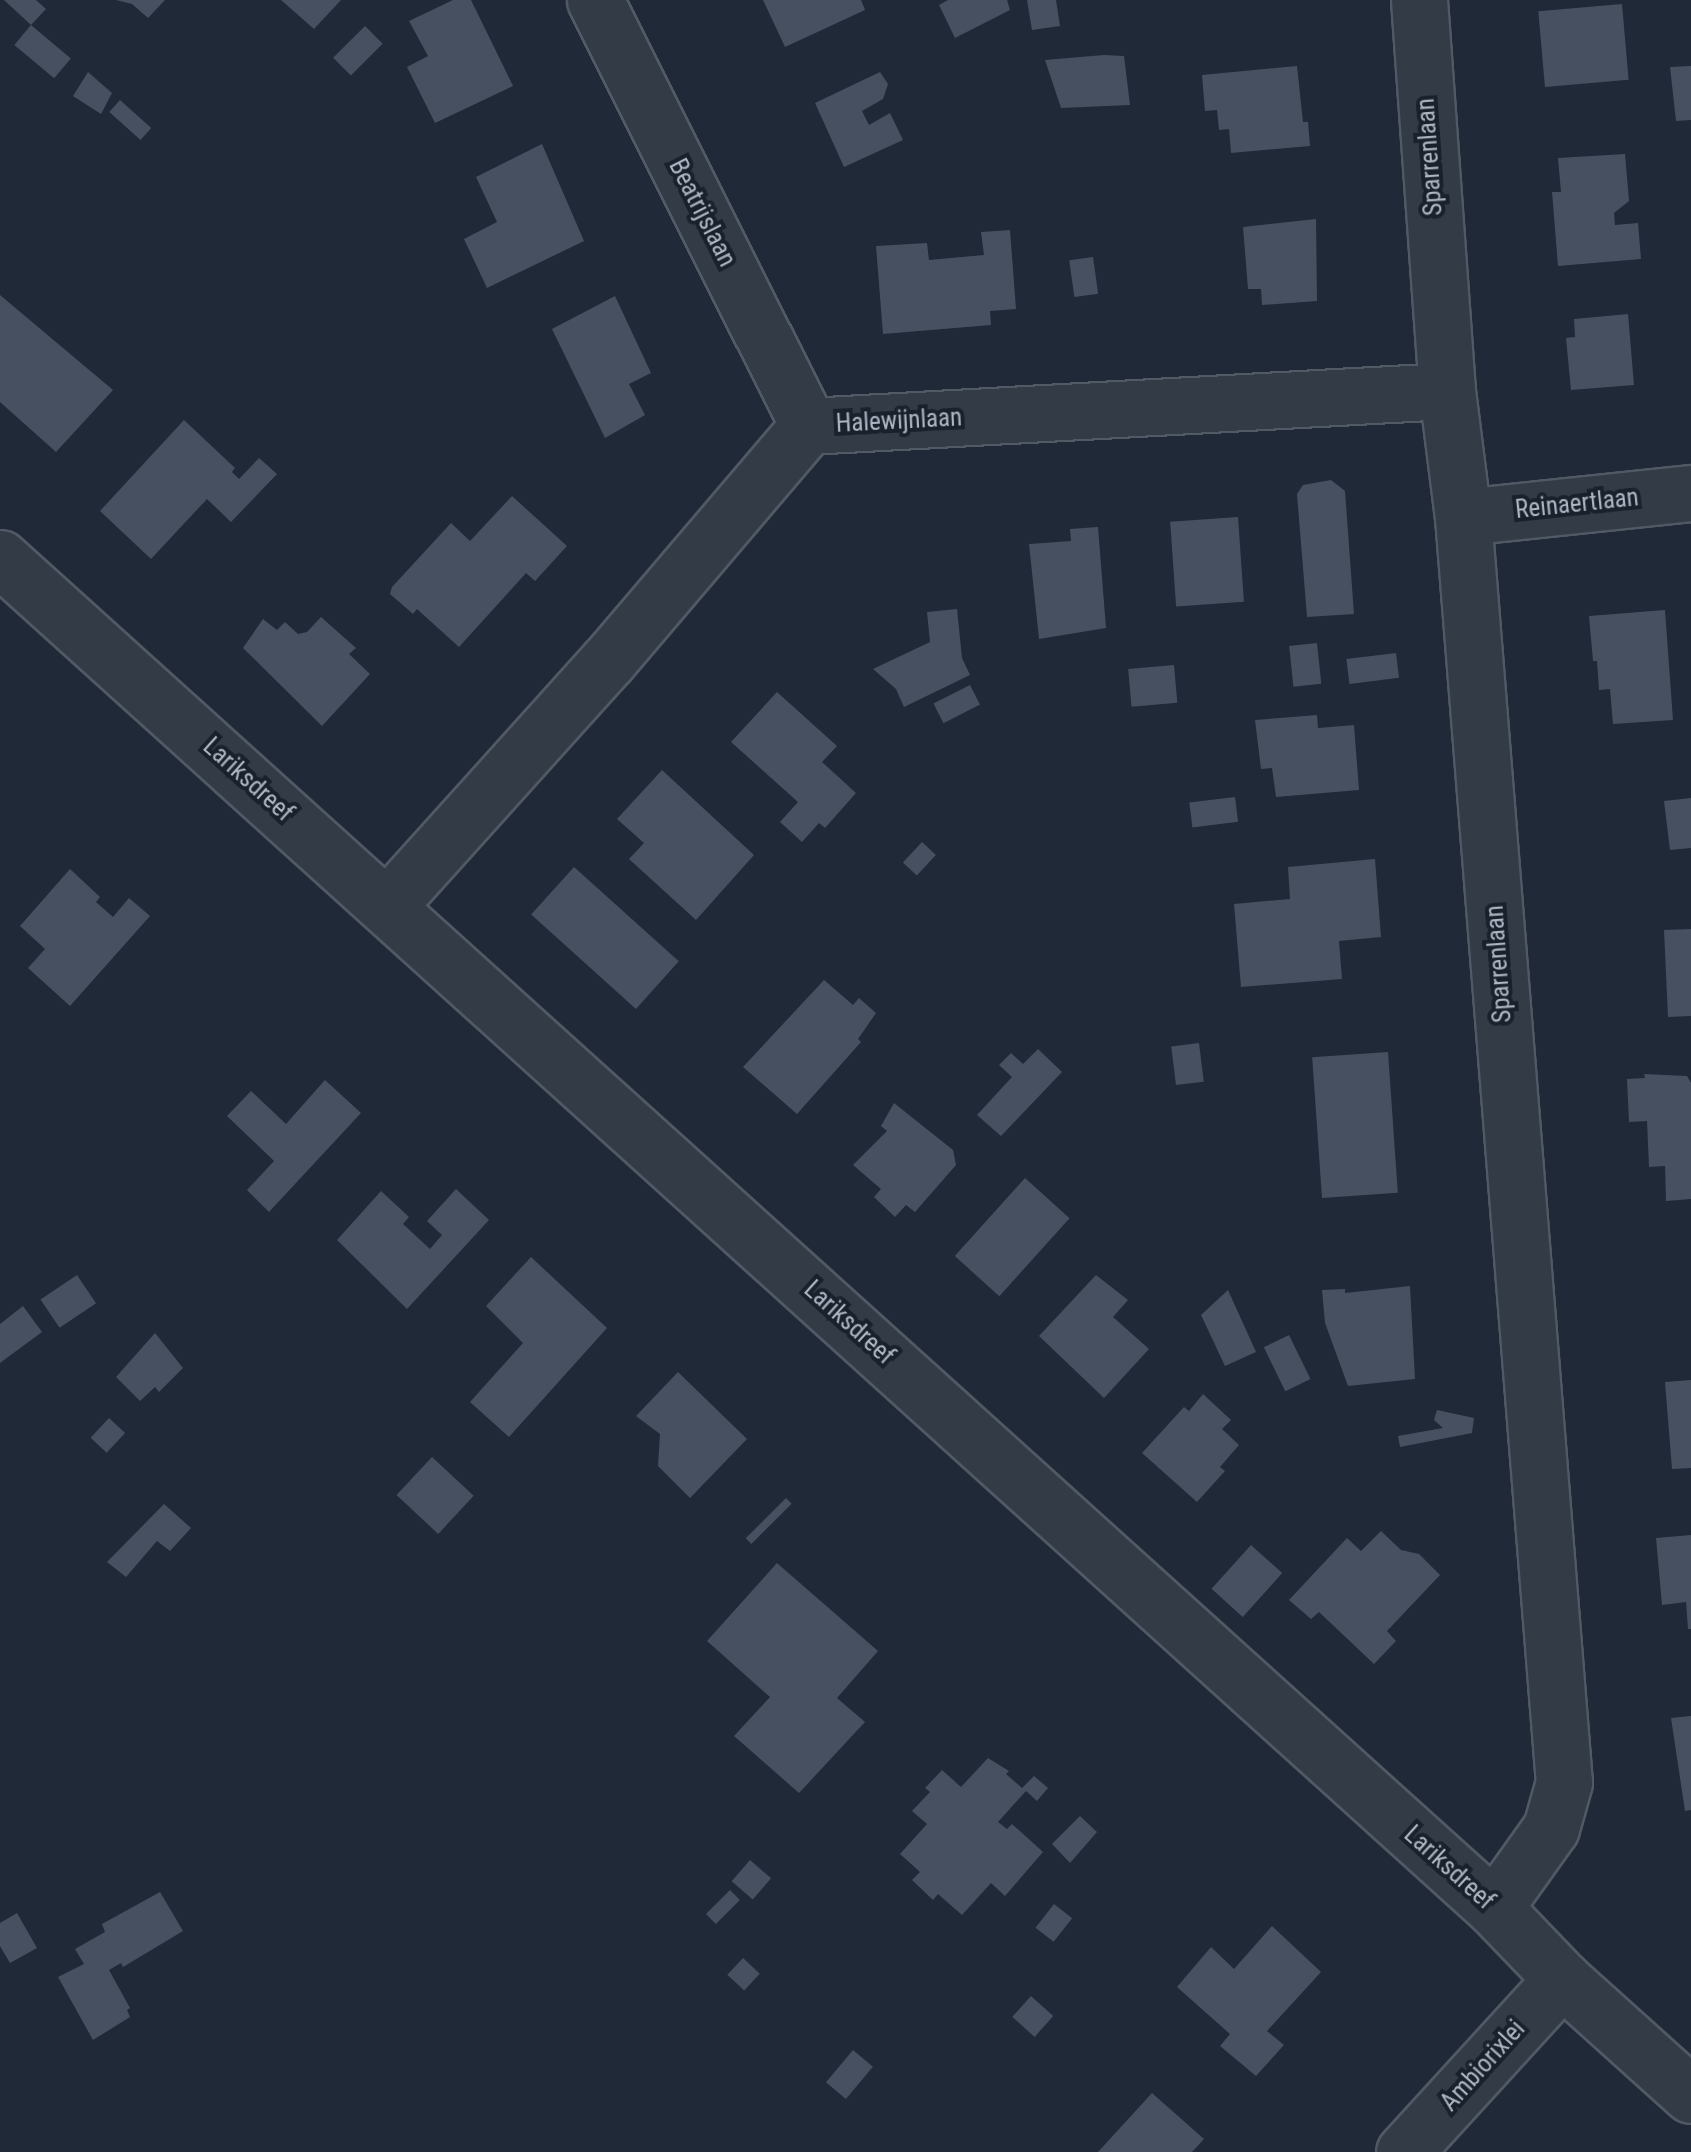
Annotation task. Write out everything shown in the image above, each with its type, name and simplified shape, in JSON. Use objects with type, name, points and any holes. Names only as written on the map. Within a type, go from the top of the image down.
[{"type":"street","name":"Beatrijslaan","points":[[596,0],[808,426]]},
{"type":"street","name":"Sparrenlaan","points":[[1419,0],[1447,391],[1463,517],[1564,1782],[1550,1828],[1494,1908]]},
{"type":"street","name":"Halewijnlaan","points":[[388,905],[608,661],[808,426],[1447,391]]},
{"type":"street","name":"Reinaertlaan","points":[[1463,517],[1691,493]]},
{"type":"street","name":"Lariksdreef","points":[[0,558],[1494,1908],[1562,1979],[1691,2095]]},
{"type":"street","name":"Ambiorixlei","points":[[1404,2152],[1562,1979]]},
{"type":"building","points":[[4,0],[36,0],[46,9],[31,25]]},
{"type":"building","points":[[116,0],[165,0],[148,18],[132,4]]},
{"type":"building","points":[[281,0],[341,0],[314,29]]},
{"type":"building","points":[[453,0],[471,0],[513,86],[435,123],[407,67],[428,56],[409,21]]},
{"type":"building","points":[[763,0],[861,0],[865,10],[785,47]]},
{"type":"building","points":[[948,0],[1007,0],[1010,10],[955,38],[939,5]]},
{"type":"building","points":[[1027,0],[1056,0],[1060,26],[1032,30]]},
{"type":"building","points":[[1622,4],[1629,80],[1545,87],[1538,11]]},
{"type":"building","points":[[31,25],[71,58],[54,78],[14,45]]},
{"type":"building","points":[[365,26],[383,44],[351,75],[333,58]]},
{"type":"building","points":[[1124,56],[1130,105],[1061,108],[1045,60]]},
{"type":"building","points":[[1297,66],[1303,122],[1308,122],[1310,146],[1231,153],[1229,129],[1219,130],[1217,110],[1205,111],[1202,75]]},
{"type":"building","points":[[1691,66],[1691,120],[1676,121],[1670,67]]},
{"type":"building","points":[[88,72],[112,93],[101,114],[73,96]]},
{"type":"building","points":[[880,72],[888,84],[883,99],[862,111],[869,125],[890,113],[903,140],[844,167],[815,103]]},
{"type":"building","points":[[120,100],[151,128],[141,140],[109,112]]},
{"type":"building","points":[[542,144],[584,241],[487,288],[464,239],[497,222],[476,177]]},
{"type":"building","points":[[1625,154],[1629,201],[1614,213],[1615,225],[1638,223],[1641,259],[1558,266],[1552,192],[1561,192],[1558,158]]},
{"type":"building","points":[[1316,219],[1317,301],[1262,305],[1261,289],[1248,289],[1243,227]]},
{"type":"building","points":[[1010,230],[1016,309],[990,311],[991,325],[883,334],[876,246],[927,243],[929,260],[984,255],[981,232]]},
{"type":"building","points":[[1093,257],[1098,294],[1074,297],[1069,260]]},
{"type":"building","points":[[0,295],[113,390],[56,452],[0,402]]},
{"type":"building","points":[[615,296],[651,373],[629,384],[645,415],[605,438],[552,329]]},
{"type":"building","points":[[1628,314],[1634,385],[1571,390],[1566,338],[1575,337],[1574,319]]},
{"type":"building","points":[[184,420],[235,468],[232,472],[239,479],[259,458],[277,474],[231,522],[207,499],[151,559],[100,511]]},
{"type":"building","points":[[1331,480],[1345,491],[1354,614],[1307,617],[1297,494],[1303,485]]},
{"type":"building","points":[[512,496],[567,546],[535,581],[526,573],[459,647],[417,609],[413,614],[390,594],[392,587],[451,523],[470,541]]},
{"type":"building","points":[[1238,517],[1244,602],[1176,607],[1170,522]]},
{"type":"building","points":[[1098,527],[1106,628],[1039,639],[1029,544],[1071,541],[1070,529]]},
{"type":"building","points":[[957,609],[962,658],[970,675],[904,707],[896,689],[873,669],[930,642],[927,612]]},
{"type":"building","points":[[1665,610],[1673,720],[1613,724],[1610,689],[1599,690],[1589,616]]},
{"type":"building","points":[[321,617],[356,648],[349,654],[370,674],[322,726],[243,648],[263,619],[277,630],[285,622],[298,634],[307,632]]},
{"type":"building","points":[[1317,643],[1321,684],[1293,687],[1289,646]]},
{"type":"building","points":[[1396,653],[1399,678],[1349,684],[1346,659]]},
{"type":"building","points":[[1174,665],[1177,703],[1131,707],[1128,669]]},
{"type":"building","points":[[970,685],[980,705],[943,723],[933,704]]},
{"type":"building","points":[[777,692],[837,746],[822,762],[856,793],[825,828],[819,823],[802,842],[780,822],[798,802],[731,742]]},
{"type":"building","points":[[1317,715],[1318,728],[1354,725],[1359,790],[1276,797],[1272,768],[1261,769],[1255,720]]},
{"type":"building","points":[[662,770],[754,855],[696,920],[629,859],[644,843],[617,819]]},
{"type":"building","points":[[1235,797],[1238,822],[1192,827],[1189,803]]},
{"type":"building","points":[[1691,798],[1691,848],[1670,850],[1664,801]]},
{"type":"building","points":[[922,842],[936,855],[917,875],[903,862]]},
{"type":"building","points":[[1375,859],[1381,937],[1339,941],[1342,979],[1241,987],[1234,904],[1290,899],[1288,867]]},
{"type":"building","points":[[574,867],[679,961],[636,1009],[531,915]]},
{"type":"building","points":[[70,869],[100,897],[96,902],[113,917],[129,898],[150,916],[70,1006],[28,968],[45,949],[20,926]]},
{"type":"building","points":[[1691,929],[1691,1016],[1668,1017],[1664,930]]},
{"type":"building","points":[[824,980],[853,1005],[859,998],[876,1013],[858,1039],[861,1042],[797,1114],[743,1067]]},
{"type":"building","points":[[1199,1043],[1204,1082],[1176,1085],[1171,1046]]},
{"type":"building","points":[[1038,1049],[1062,1072],[1001,1136],[977,1115],[1012,1077],[999,1065],[1011,1053],[1023,1064]]},
{"type":"building","points":[[1388,1052],[1398,1193],[1322,1198],[1312,1057]]},
{"type":"building","points":[[1644,1074],[1687,1076],[1691,1083],[1691,1199],[1666,1201],[1665,1166],[1649,1167],[1647,1121],[1629,1122],[1627,1079],[1645,1078]]},
{"type":"building","points":[[325,1080],[361,1113],[269,1212],[247,1190],[274,1161],[227,1116],[251,1091],[286,1124]]},
{"type":"building","points":[[894,1103],[953,1150],[956,1165],[915,1212],[906,1205],[895,1217],[874,1197],[881,1189],[853,1165],[887,1131],[881,1126]]},
{"type":"building","points":[[1025,1178],[1070,1218],[999,1296],[955,1256]]},
{"type":"building","points":[[456,1189],[489,1220],[407,1309],[337,1240],[381,1191],[409,1217],[403,1224],[430,1249],[442,1235],[427,1221]]},
{"type":"building","points":[[531,1257],[607,1328],[509,1437],[470,1402],[523,1343],[486,1306]]},
{"type":"building","points":[[77,1275],[96,1303],[60,1328],[41,1300]]},
{"type":"building","points":[[1096,1275],[1128,1300],[1113,1317],[1149,1349],[1104,1398],[1039,1336]]},
{"type":"building","points":[[1410,1286],[1415,1379],[1348,1386],[1325,1323],[1322,1290],[1345,1289],[1345,1293]]},
{"type":"building","points":[[1228,1290],[1256,1352],[1225,1366],[1201,1315]]},
{"type":"building","points":[[23,1306],[42,1332],[0,1363],[0,1324]]},
{"type":"building","points":[[155,1333],[183,1368],[159,1392],[155,1387],[140,1401],[116,1377]]},
{"type":"building","points":[[1289,1335],[1310,1379],[1285,1391],[1264,1347]]},
{"type":"building","points":[[678,1372],[747,1439],[690,1498],[658,1466],[660,1434],[636,1416]]},
{"type":"building","points":[[1691,1380],[1691,1468],[1672,1469],[1665,1382]]},
{"type":"building","points":[[1203,1394],[1231,1420],[1222,1429],[1239,1445],[1220,1467],[1225,1471],[1197,1502],[1142,1453],[1184,1407],[1189,1411]]},
{"type":"building","points":[[1437,1410],[1474,1418],[1472,1433],[1400,1447],[1398,1436],[1443,1428],[1434,1420]]},
{"type":"building","points":[[109,1418],[125,1433],[107,1453],[91,1438]]},
{"type":"building","points":[[432,1457],[474,1496],[438,1534],[397,1495]]},
{"type":"building","points":[[786,1498],[792,1504],[751,1544],[746,1538]]},
{"type":"building","points":[[164,1504],[191,1528],[170,1551],[157,1541],[126,1577],[107,1562]]},
{"type":"building","points":[[1381,1531],[1401,1550],[1419,1554],[1440,1575],[1387,1631],[1396,1641],[1374,1664],[1319,1612],[1311,1619],[1289,1600],[1347,1538],[1361,1551]]},
{"type":"building","points":[[1691,1535],[1688,1629],[1686,1602],[1662,1605],[1656,1538]]},
{"type":"building","points":[[1251,1545],[1282,1573],[1243,1617],[1212,1589]]},
{"type":"building","points":[[777,1563],[878,1651],[837,1698],[865,1722],[799,1793],[734,1736],[770,1697],[707,1641]]},
{"type":"building","points":[[1691,1716],[1691,1810],[1685,1811],[1671,1718]]},
{"type":"building","points":[[988,1758],[1009,1771],[1006,1774],[1022,1788],[1034,1776],[1048,1788],[1037,1801],[1026,1791],[998,1822],[1007,1829],[1012,1824],[1043,1852],[1005,1896],[991,1883],[962,1915],[938,1894],[933,1900],[912,1880],[920,1872],[900,1854],[927,1824],[912,1811],[930,1792],[925,1788],[942,1770],[961,1787]]},
{"type":"building","points":[[1080,1816],[1097,1832],[1070,1863],[1052,1844]]},
{"type":"building","points":[[750,1860],[771,1878],[753,1900],[732,1881]]},
{"type":"building","points":[[730,1890],[740,1900],[716,1924],[706,1914]]},
{"type":"building","points":[[160,1892],[183,1931],[123,1967],[121,1963],[109,1970],[130,2008],[130,2017],[93,2040],[58,1977],[84,1964],[75,1949],[105,1932],[102,1924]]},
{"type":"building","points":[[1054,1904],[1072,1918],[1054,1942],[1036,1928]]},
{"type":"building","points":[[17,1913],[37,1948],[10,1963],[0,1946],[0,1923]]},
{"type":"building","points":[[1272,1926],[1321,1972],[1267,2031],[1284,2045],[1256,2076],[1220,2046],[1230,2034],[1177,1987],[1211,1947],[1234,1969]]},
{"type":"building","points":[[743,1958],[760,1974],[744,1991],[727,1975]]},
{"type":"building","points":[[1031,1996],[1053,2016],[1035,2037],[1012,2017]]},
{"type":"building","points":[[853,2050],[873,2067],[846,2099],[826,2082]]},
{"type":"building","points":[[1152,2093],[1204,2139],[1192,2152],[1098,2152]]}]
